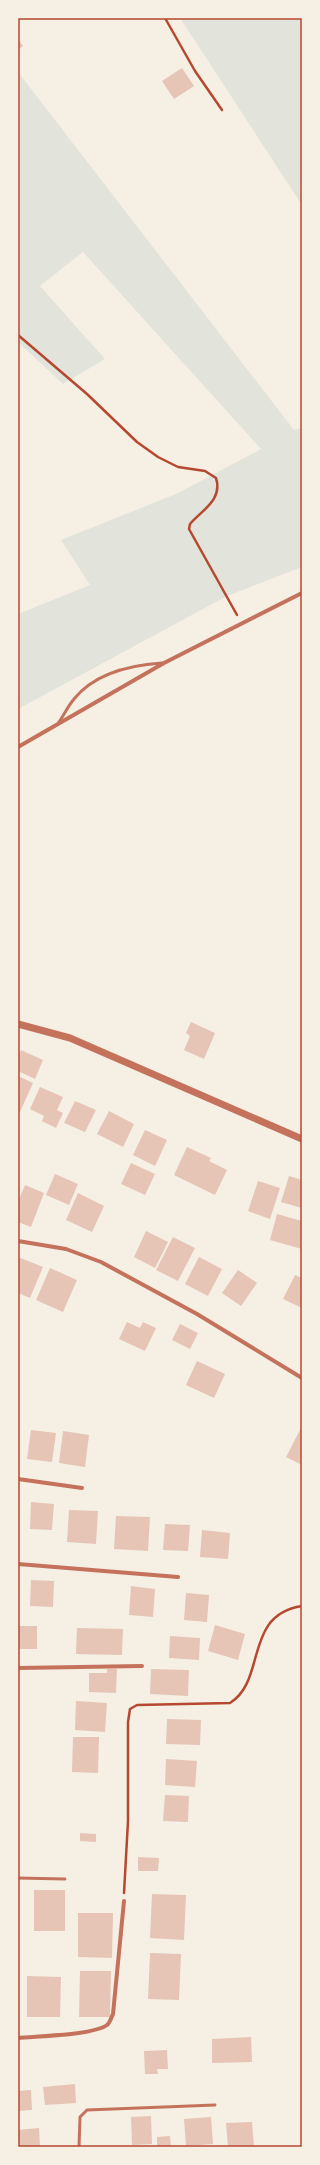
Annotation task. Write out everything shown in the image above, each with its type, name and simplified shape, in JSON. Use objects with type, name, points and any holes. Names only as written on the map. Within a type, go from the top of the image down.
[{"type":"street","points":[[18,747],[59,722],[164,663],[302,593]]},
{"type":"street","points":[[18,1024],[70,1038],[302,1139]]},
{"type":"street","points":[[18,1241],[66,1250],[101,1262],[197,1314],[302,1378]]},
{"type":"street","points":[[18,1479],[82,1488]]},
{"type":"street","points":[[18,1564],[178,1577]]},
{"type":"street","points":[[18,1668],[142,1666]]},
{"type":"street","points":[[18,2038],[84,2032],[99,2029],[108,2024],[113,2014],[124,1901]]},
{"type":"lane","points":[[59,722],[74,698],[97,679],[135,665],[164,663]]},
{"type":"lane","points":[[18,1878],[65,1879]]},
{"type":"lane","points":[[79,2147],[80,2117],[82,2113],[87,2110],[214,2105]]},
{"type":"path","points":[[165,18],[195,71],[222,110]]},
{"type":"path","points":[[18,335],[87,394],[137,442],[158,457],[178,467],[205,471],[216,478],[218,485],[215,497],[210,506],[190,524],[189,529],[242,623]]},
{"type":"path","points":[[124,1901],[128,1821],[128,1722],[130,1709],[137,1704],[230,1703],[240,1697],[245,1687],[260,1640],[270,1623],[286,1609],[302,1606]]},
{"type":"shaded area","points":[[180,18],[302,18],[302,205]]},
{"type":"shaded area","points":[[18,72],[294,430],[302,428],[302,567],[227,596],[18,709],[18,614],[90,585],[61,540],[176,494],[261,449],[83,252],[40,286],[105,359],[63,384],[18,342]]},
{"type":"building","points":[[18,39],[23,46],[18,50]]},
{"type":"building","points":[[182,68],[194,86],[174,99],[162,81]]},
{"type":"building","points":[[191,1022],[215,1033],[204,1059],[184,1050],[190,1036],[186,1033]]},
{"type":"building","points":[[21,1050],[43,1060],[35,1079],[18,1071],[18,1057]]},
{"type":"building","points":[[18,1076],[33,1083],[20,1112],[18,1111]]},
{"type":"building","points":[[40,1087],[63,1097],[57,1110],[63,1113],[56,1128],[42,1121],[44,1116],[30,1109]]},
{"type":"building","points":[[75,1101],[96,1110],[85,1132],[64,1123]]},
{"type":"building","points":[[109,1111],[134,1124],[123,1147],[97,1134]]},
{"type":"building","points":[[145,1130],[167,1140],[155,1166],[133,1155]]},
{"type":"building","points":[[187,1147],[211,1158],[209,1161],[227,1170],[215,1195],[174,1175]]},
{"type":"building","points":[[131,1163],[155,1174],[145,1195],[121,1184]]},
{"type":"building","points":[[55,1174],[78,1184],[69,1205],[46,1195]]},
{"type":"building","points":[[289,1176],[302,1180],[302,1208],[281,1202]]},
{"type":"building","points":[[258,1181],[280,1188],[270,1219],[248,1211]]},
{"type":"building","points":[[25,1185],[44,1193],[31,1227],[18,1222],[18,1202]]},
{"type":"building","points":[[78,1193],[104,1206],[92,1232],[66,1220]]},
{"type":"building","points":[[277,1214],[302,1221],[302,1249],[270,1240]]},
{"type":"building","points":[[146,1231],[168,1242],[155,1268],[134,1257]]},
{"type":"building","points":[[173,1237],[195,1248],[178,1281],[156,1270]]},
{"type":"building","points":[[18,1257],[43,1267],[30,1298],[18,1293]]},
{"type":"building","points":[[199,1257],[222,1269],[208,1296],[185,1284]]},
{"type":"building","points":[[50,1268],[77,1280],[63,1312],[36,1300]]},
{"type":"building","points":[[238,1270],[257,1283],[241,1306],[222,1293]]},
{"type":"building","points":[[295,1275],[302,1278],[302,1308],[283,1299]]},
{"type":"building","points":[[127,1322],[140,1328],[143,1322],[156,1328],[145,1351],[119,1339]]},
{"type":"building","points":[[180,1324],[198,1333],[190,1349],[172,1340]]},
{"type":"building","points":[[197,1361],[225,1374],[214,1398],[186,1385]]},
{"type":"building","points":[[302,1426],[302,1465],[286,1457]]},
{"type":"building","points":[[31,1430],[56,1433],[52,1462],[27,1459]]},
{"type":"building","points":[[63,1431],[89,1435],[85,1467],[59,1463]]},
{"type":"building","points":[[31,1502],[54,1504],[52,1530],[30,1529]]},
{"type":"building","points":[[69,1510],[98,1511],[96,1544],[67,1542]]},
{"type":"building","points":[[116,1516],[150,1517],[148,1551],[114,1549]]},
{"type":"building","points":[[165,1524],[190,1525],[188,1551],[163,1550]]},
{"type":"building","points":[[202,1530],[230,1533],[228,1559],[200,1557]]},
{"type":"building","points":[[31,1580],[54,1581],[53,1607],[30,1606]]},
{"type":"building","points":[[131,1586],[155,1589],[153,1617],[129,1615]]},
{"type":"building","points":[[186,1593],[209,1595],[207,1622],[184,1620]]},
{"type":"building","points":[[215,1625],[245,1634],[238,1660],[208,1651]]},
{"type":"building","points":[[18,1626],[37,1626],[37,1649],[18,1649]]},
{"type":"building","points":[[77,1628],[123,1629],[122,1655],[76,1654]]},
{"type":"building","points":[[170,1636],[200,1638],[199,1660],[169,1658]]},
{"type":"building","points":[[107,1669],[117,1669],[116,1693],[89,1692],[89,1673],[107,1673]]},
{"type":"building","points":[[151,1669],[189,1670],[188,1696],[150,1694]]},
{"type":"building","points":[[76,1701],[107,1703],[105,1732],[75,1730]]},
{"type":"building","points":[[167,1719],[201,1720],[200,1745],[166,1744]]},
{"type":"building","points":[[73,1737],[99,1737],[98,1773],[72,1772]]},
{"type":"building","points":[[166,1759],[197,1761],[195,1787],[165,1785]]},
{"type":"building","points":[[165,1795],[189,1796],[188,1822],[163,1821]]},
{"type":"building","points":[[80,1833],[96,1834],[96,1842],[80,1841]]},
{"type":"building","points":[[138,1857],[159,1858],[158,1871],[138,1871]]},
{"type":"building","points":[[34,1890],[65,1890],[65,1931],[34,1931]]},
{"type":"building","points":[[152,1894],[186,1895],[184,1940],[150,1938]]},
{"type":"building","points":[[78,1913],[113,1913],[112,1958],[78,1957]]},
{"type":"building","points":[[150,1953],[181,1954],[179,2000],[148,1999]]},
{"type":"building","points":[[80,1971],[111,1971],[110,2017],[79,2017]]},
{"type":"building","points":[[27,1976],[61,1977],[60,2017],[27,2017]]},
{"type":"building","points":[[251,2037],[252,2062],[212,2063],[212,2039]]},
{"type":"building","points":[[167,2050],[168,2069],[157,2069],[158,2074],[145,2074],[144,2051]]},
{"type":"building","points":[[75,2084],[76,2103],[45,2105],[43,2087]]},
{"type":"building","points":[[31,2090],[32,2110],[18,2111],[18,2091]]},
{"type":"building","points":[[151,2116],[152,2144],[132,2145],[131,2117]]},
{"type":"building","points":[[211,2117],[213,2144],[186,2146],[184,2119]]},
{"type":"building","points":[[252,2122],[254,2147],[228,2147],[226,2123]]},
{"type":"building","points":[[39,2128],[40,2147],[18,2147],[18,2130]]},
{"type":"building","points":[[170,2136],[171,2147],[157,2147],[157,2137]]}]
